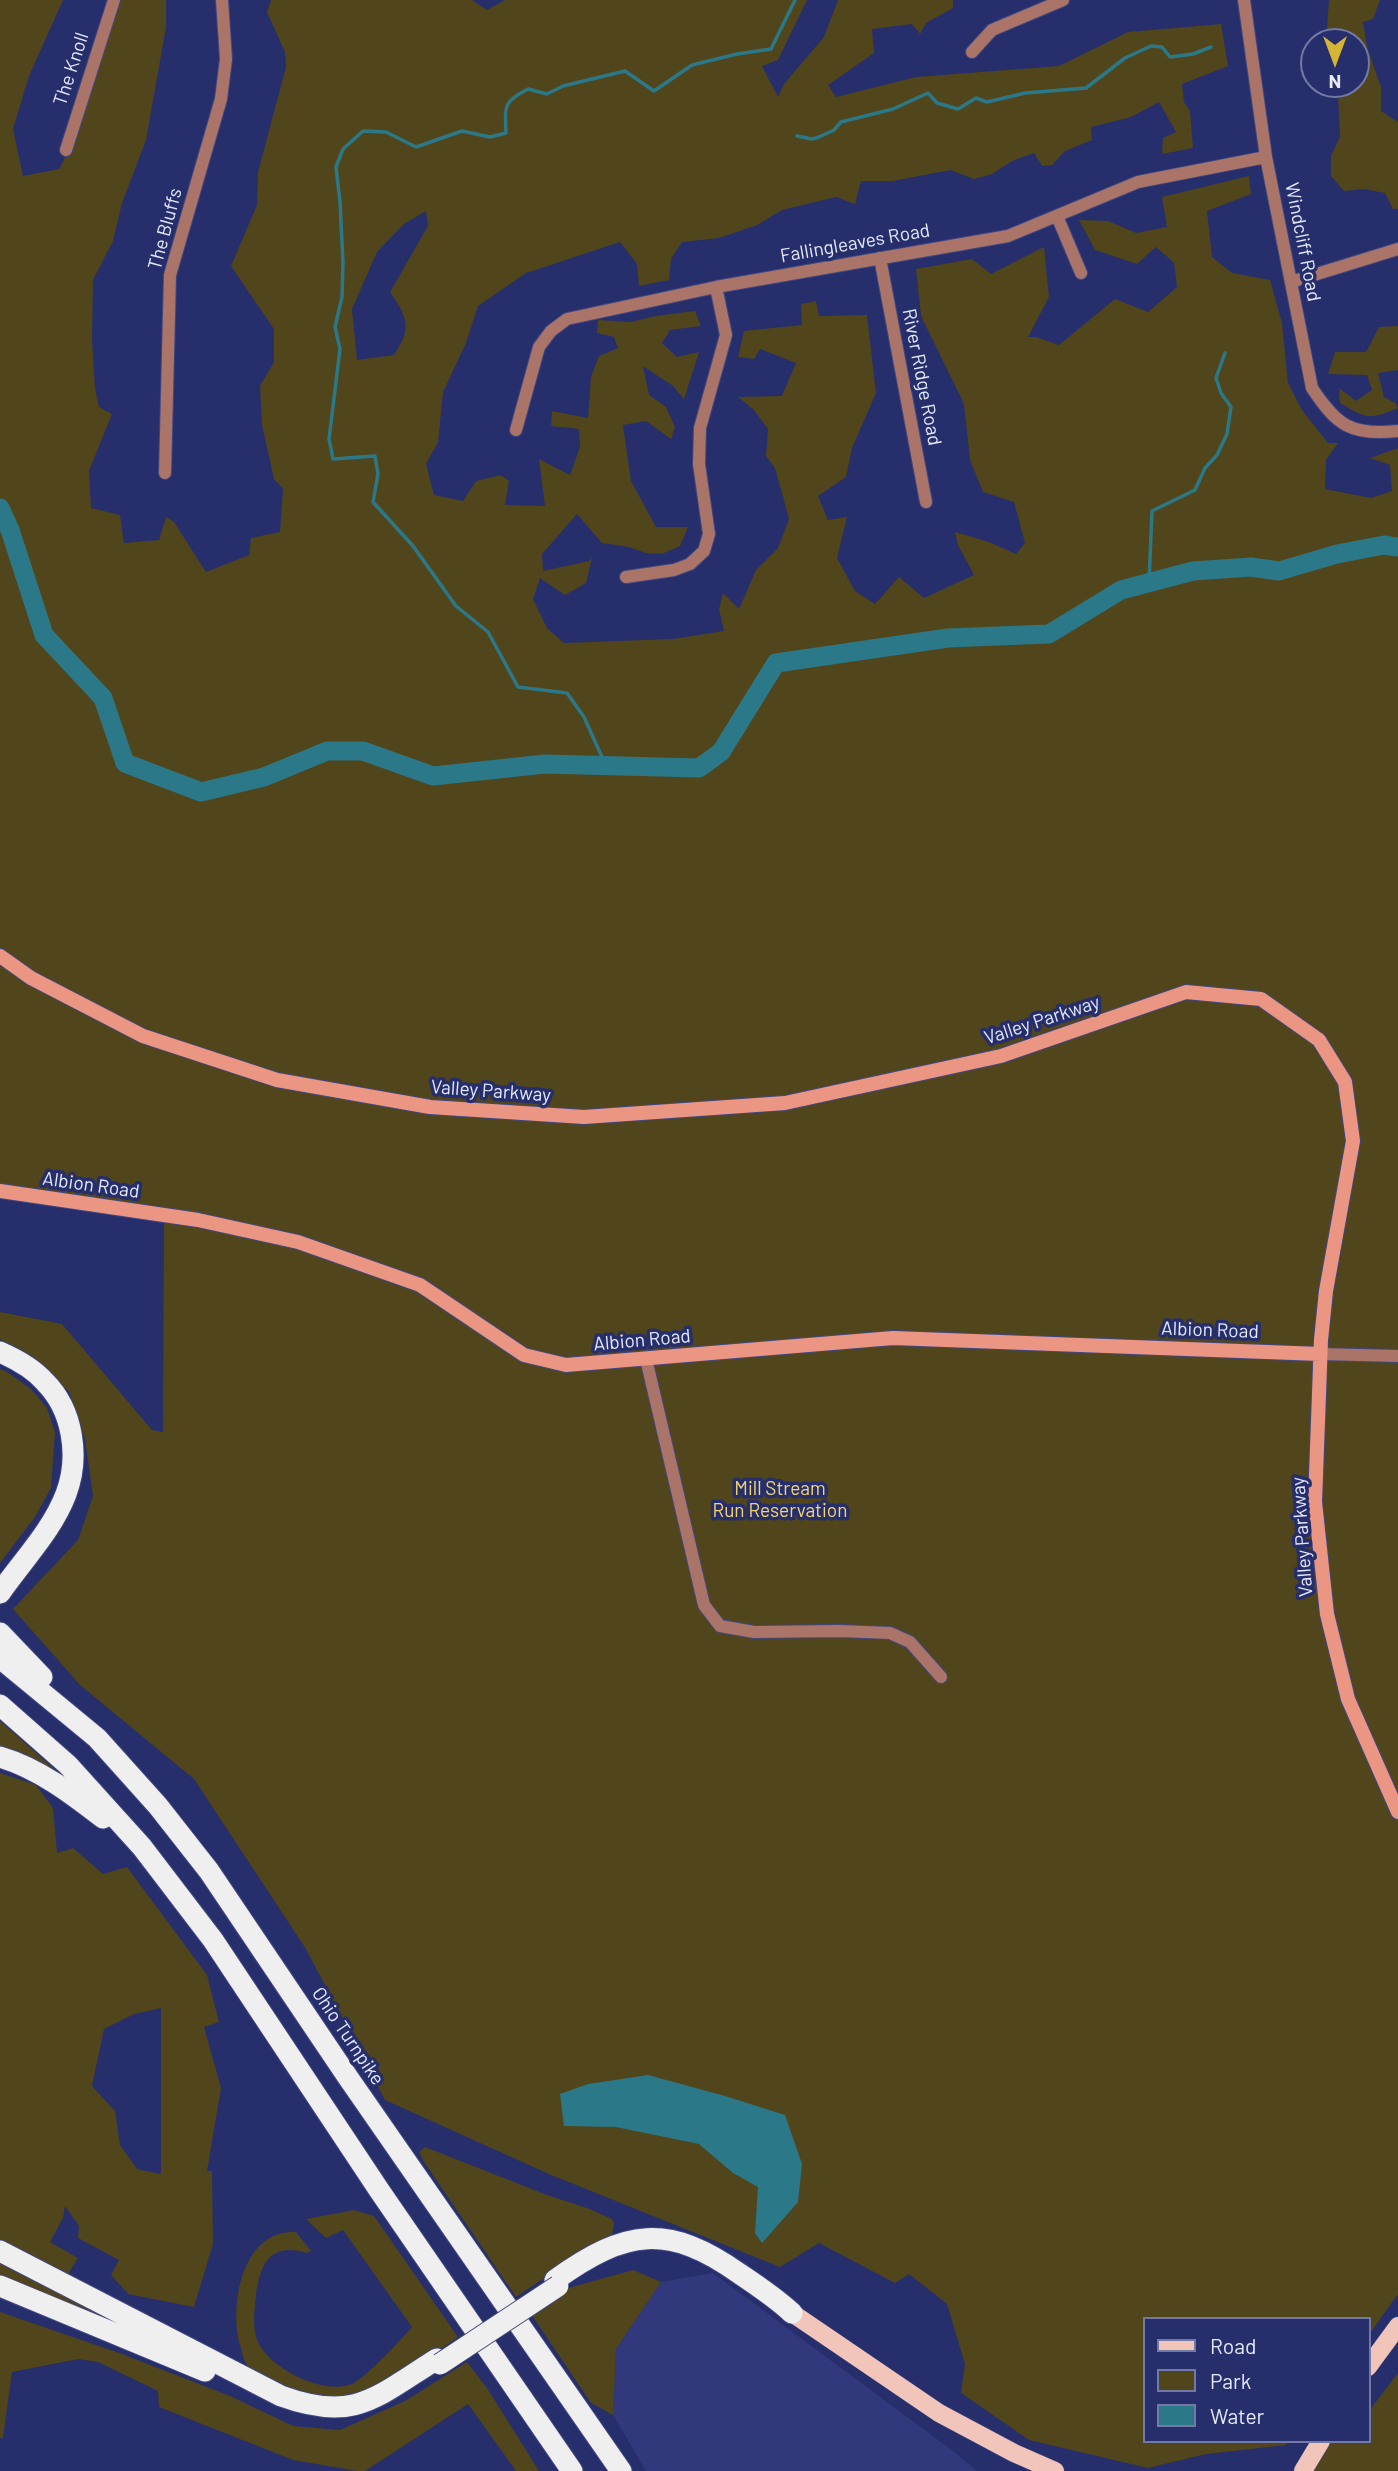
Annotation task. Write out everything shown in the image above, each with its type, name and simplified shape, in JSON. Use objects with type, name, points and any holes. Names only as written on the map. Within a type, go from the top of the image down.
[{"type":"highway","points":[[0,1352],[18,1360],[46,1382],[65,1413],[73,1440],[72,1467],[66,1494],[42,1537],[3,1581]]},
{"type":"highway","points":[[0,1363],[35,1384],[49,1400],[58,1421],[63,1456],[54,1496],[3,1581]]},
{"type":"highway","points":[[0,1633],[78,1712],[97,1738]]},
{"type":"highway","name":"Ohio Turnpike","points":[[0,1658],[97,1738],[158,1806],[209,1871],[347,2076],[621,2471]]},
{"type":"highway","points":[[0,1705],[68,1765],[142,1847],[213,1940],[371,2178],[572,2471]]},
{"type":"highway","points":[[0,1757],[28,1768],[70,1793],[142,1847]]},
{"type":"highway","points":[[0,2286],[296,2411],[342,2416],[365,2410],[387,2399],[599,2252],[628,2241],[659,2238],[681,2241],[715,2256],[777,2299],[792,2313]]},
{"type":"highway","points":[[0,2251],[281,2396],[308,2406],[332,2409],[355,2406],[438,2362]]},
{"type":"main road","points":[[792,2313],[939,2413],[1014,2453],[1055,2471]]},
{"type":"main road","points":[[1370,2364],[1398,2326]]},
{"type":"main road","points":[[1303,2471],[1320,2443]]},
{"type":"street","name":"The Knoll","points":[[66,150],[114,0]]},
{"type":"street","name":"The Bluffs","points":[[164,473],[170,275],[221,99],[226,59],[222,0]]},
{"type":"street","points":[[972,52],[992,30],[1063,0]]},
{"type":"street","name":"Windcliff Road","points":[[1244,0],[1266,157],[1312,388],[1328,412],[1349,428],[1374,433],[1398,431]]},
{"type":"street","name":"Fallingleaves Road","points":[[516,430],[539,347],[551,331],[567,319],[716,286],[1008,236],[1138,182],[1266,157]]},
{"type":"street","points":[[1057,216],[1081,273]]},
{"type":"street","points":[[1291,282],[1398,249]]},
{"type":"street","name":"River Ridge Road","points":[[880,258],[926,502]]},
{"type":"street","points":[[626,576],[674,570],[690,564],[704,551],[709,534],[698,464],[700,428],[726,335],[716,286]]},
{"type":"street","name":"Valley Parkway","points":[[0,956],[31,978],[143,1036],[277,1080],[430,1107],[584,1117],[785,1103],[1001,1056],[1186,992],[1261,999],[1319,1040],[1345,1082],[1353,1141],[1326,1291],[1320,1354],[1315,1502],[1327,1614],[1348,1699],[1398,1811]]},
{"type":"street","name":"Albion Road","points":[[0,1191],[198,1220],[298,1242],[420,1285],[524,1355],[566,1365],[892,1338],[1320,1354]]},
{"type":"street","points":[[1320,1354],[1398,1356]]},
{"type":"street","points":[[646,1359],[704,1605],[720,1626],[754,1632],[890,1633],[910,1642],[941,1677]]},
{"type":"shaded area","points":[[713,2273],[977,2471],[646,2471],[613,2415],[616,2349],[661,2282]]},
{"type":"green space","name":"Mill Stream Run Reservation","points":[[0,0],[63,0],[29,76],[13,129],[23,176],[59,169],[76,137],[119,0],[166,0],[166,27],[146,140],[122,203],[113,241],[93,280],[92,340],[95,388],[99,407],[112,414],[89,471],[91,508],[120,515],[124,543],[159,540],[166,517],[174,522],[206,572],[249,555],[251,538],[280,532],[283,489],[274,479],[262,425],[260,386],[274,362],[274,329],[231,266],[257,205],[258,172],[286,67],[285,52],[267,12],[271,0],[472,0],[487,10],[505,0],[807,0],[778,60],[762,66],[778,97],[784,84],[824,37],[838,0],[953,0],[953,8],[926,23],[920,34],[912,24],[872,29],[874,53],[828,85],[836,97],[916,77],[1059,66],[1128,32],[1221,24],[1228,66],[1182,84],[1184,102],[1190,111],[1193,148],[1162,154],[1163,138],[1176,132],[1159,102],[1131,117],[1091,127],[1092,140],[1065,151],[1052,165],[1042,166],[1034,153],[1012,161],[992,174],[974,179],[950,170],[893,181],[861,181],[855,204],[836,197],[782,210],[757,225],[719,238],[682,242],[671,259],[669,280],[639,286],[637,264],[620,242],[526,273],[478,306],[466,343],[443,392],[438,442],[426,464],[434,495],[463,501],[476,481],[501,475],[509,481],[505,505],[545,506],[539,459],[570,475],[580,447],[579,429],[551,426],[552,411],[588,418],[591,377],[599,356],[618,348],[614,337],[597,333],[598,320],[631,322],[695,311],[701,326],[670,330],[662,343],[677,357],[699,352],[684,399],[673,386],[643,366],[649,395],[666,407],[675,427],[671,439],[646,421],[623,425],[631,481],[656,527],[688,527],[680,546],[662,554],[602,543],[577,514],[542,554],[543,571],[589,561],[592,557],[586,583],[565,595],[540,578],[533,599],[547,628],[564,643],[673,639],[724,631],[719,609],[723,593],[739,609],[756,570],[778,548],[789,519],[775,468],[766,456],[768,429],[753,409],[738,397],[782,396],[796,363],[760,349],[754,359],[738,357],[744,331],[802,325],[801,304],[816,301],[819,316],[867,315],[876,393],[852,448],[846,477],[818,496],[828,520],[847,517],[837,558],[855,591],[875,604],[899,577],[924,598],[974,575],[958,545],[955,532],[989,542],[1016,554],[1025,543],[1014,502],[983,492],[970,460],[964,404],[921,316],[916,269],[972,259],[991,274],[1044,247],[1049,297],[1028,337],[1059,345],[1115,299],[1148,312],[1177,287],[1174,263],[1156,247],[1137,264],[1095,250],[1079,220],[1108,221],[1136,233],[1167,227],[1162,197],[1249,176],[1251,194],[1207,211],[1212,257],[1232,273],[1270,280],[1282,323],[1288,383],[1302,410],[1328,443],[1338,443],[1326,460],[1325,489],[1371,498],[1392,491],[1390,465],[1370,458],[1398,448],[1398,2294],[1370,2333],[1370,2317],[1142,2317],[1142,2443],[1288,2443],[1286,2445],[1206,2454],[1148,2468],[1029,2440],[961,2393],[965,2364],[947,2304],[909,2274],[895,2283],[819,2243],[780,2267],[551,2175],[385,2100],[306,1949],[194,1779],[80,1685],[13,1609],[78,1540],[93,1496],[85,1439],[69,1391],[0,1339],[0,1312],[62,1324],[152,1430],[163,1432],[164,1216],[0,1193]],"holes":[[[426,211],[428,226],[390,292],[404,316],[405,330],[400,346],[394,355],[357,360],[352,309],[377,252],[404,224]]]},
{"type":"green space","points":[[1329,0],[1380,0],[1373,19],[1363,22],[1364,28],[1327,28]]},
{"type":"green space","points":[[1370,56],[1381,87],[1381,111],[1398,122],[1398,209],[1393,209],[1385,193],[1364,189],[1344,191],[1331,176],[1331,156],[1340,137],[1338,98],[1370,98]]},
{"type":"green space","points":[[1398,326],[1398,370],[1378,373],[1384,397],[1398,408],[1380,415],[1368,416],[1340,403],[1339,388],[1356,401],[1372,390],[1367,375],[1328,374],[1335,352],[1366,352],[1379,327]]},
{"type":"green space","points":[[0,1369],[31,1389],[47,1408],[55,1432],[51,1488],[35,1517],[0,1563]]},
{"type":"green space","points":[[0,1721],[71,1784],[0,1747]]},
{"type":"green space","points":[[0,1773],[36,1785],[53,1808],[57,1853],[73,1848],[103,1874],[127,1867],[207,1975],[219,2022],[204,2027],[221,2088],[207,2171],[212,2171],[213,2244],[194,2307],[128,2294],[111,2275],[119,2260],[78,2238],[79,2226],[65,2206],[63,2218],[50,2242],[78,2258],[68,2274],[0,2239]],"holes":[[[161,2008],[161,2173],[137,2169],[120,2145],[115,2111],[92,2086],[104,2029],[134,2014]]]},
{"type":"green space","points":[[425,2147],[612,2219],[614,2224],[611,2239],[568,2262],[516,2297],[424,2162],[419,2152]]},
{"type":"green space","points":[[354,2210],[374,2216],[458,2337],[414,2368],[335,2405],[287,2388],[253,2371],[246,2363],[240,2345],[237,2310],[244,2272],[252,2256],[263,2243],[278,2234],[296,2232],[311,2251],[282,2251],[266,2261],[258,2281],[255,2305],[254,2319],[258,2342],[264,2352],[286,2371],[314,2383],[342,2386],[354,2383],[367,2373],[412,2327],[343,2230],[326,2238],[306,2219]]},
{"type":"green space","points":[[0,2258],[162,2340],[0,2280]]},
{"type":"green space","points":[[633,2270],[661,2282],[616,2349],[613,2415],[591,2403],[529,2311],[561,2290]]},
{"type":"green space","points":[[0,2312],[122,2354],[230,2396],[293,2426],[340,2430],[405,2401],[467,2362],[487,2388],[539,2471],[516,2471],[468,2404],[365,2471],[357,2471],[293,2460],[159,2407],[158,2391],[98,2362],[78,2359],[12,2372],[3,2438],[0,2438]]},
{"type":"green space","points":[[1398,2373],[1398,2471],[1298,2471],[1326,2443],[1370,2443],[1370,2409]]},
{"type":"water","points":[[648,2075],[785,2115],[802,2164],[798,2202],[762,2243],[755,2233],[758,2187],[733,2173],[699,2144],[616,2127],[564,2126],[560,2094],[588,2084]]},
{"type":"waterway","points":[[606,766],[584,717],[567,693],[518,687],[488,632],[456,606],[413,546],[373,502],[378,474],[375,456],[333,459],[329,439],[340,349],[335,327],[342,297],[343,263],[336,167],[343,149],[363,131],[386,132],[416,147],[462,131],[490,137],[506,133],[507,105],[514,97],[528,89],[547,94],[563,86],[625,71],[654,91],[692,65],[771,49],[795,0]]},
{"type":"waterway","points":[[797,136],[812,139],[819,137],[834,130],[841,122],[893,109],[928,93],[937,103],[958,109],[976,98],[987,102],[1025,93],[1086,88],[1125,58],[1151,46],[1162,47],[1170,57],[1193,54],[1211,47]]},
{"type":"waterway","points":[[1149,582],[1152,511],[1195,490],[1205,468],[1217,455],[1227,434],[1231,407],[1221,393],[1216,378],[1225,353]]},
{"type":"waterway","points":[[0,508],[10,530],[44,635],[103,698],[125,763],[201,792],[264,777],[327,751],[363,751],[433,776],[545,764],[699,768],[721,752],[776,663],[948,638],[1049,634],[1121,590],[1193,571],[1251,567],[1279,571],[1337,554],[1384,545],[1398,547]]}]
